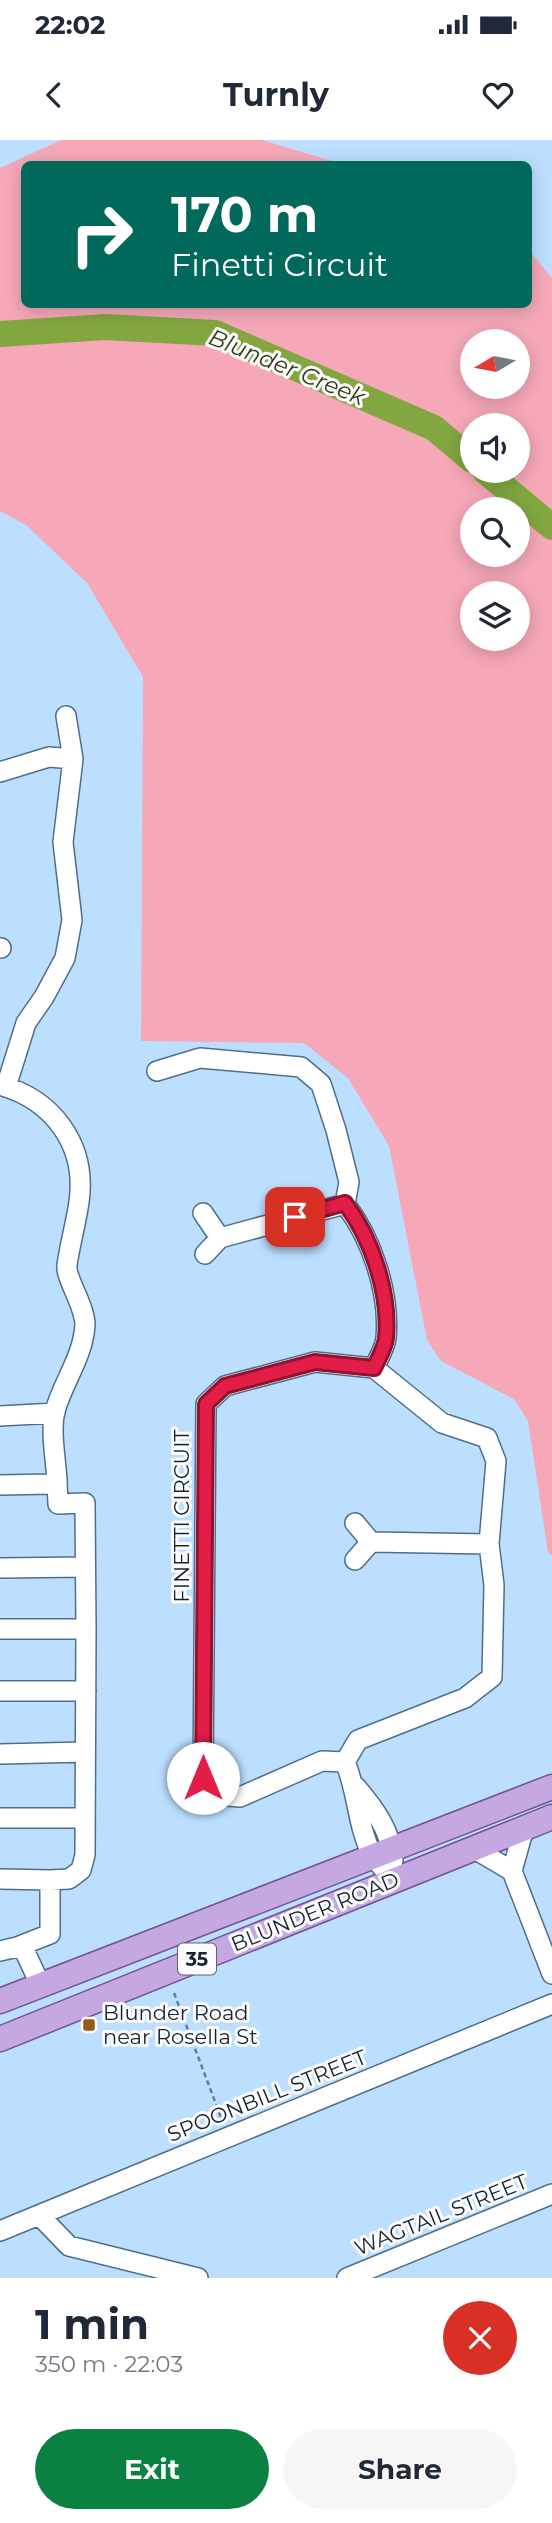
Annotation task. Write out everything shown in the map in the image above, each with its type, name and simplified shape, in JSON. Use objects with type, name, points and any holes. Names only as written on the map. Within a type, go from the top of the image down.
[{"type":"main road","name":"BLUNDER ROAD","points":[[0,2001],[552,1787]]},
{"type":"main road","name":"BLUNDER ROAD","points":[[0,2039],[552,1817]]},
{"type":"street","points":[[0,1879],[69,1879],[81,1870],[85,1818],[85,1503],[58,1504],[55,1413],[81,1350],[85,1324],[80,1297],[66,1269],[80,1199],[77,1151],[64,1126],[43,1107],[3,1086],[26,1023],[65,958],[72,920],[63,842],[73,760],[66,716]]},
{"type":"street","points":[[0,772],[48,757],[73,760]]},
{"type":"street","points":[[157,1070],[200,1058],[302,1067],[321,1084],[349,1182],[345,1203],[361,1225],[382,1287],[386,1340],[374,1368],[442,1423],[487,1438],[496,1461],[489,1544],[494,1585],[492,1677],[465,1698],[358,1740],[345,1762],[355,1786],[376,1811],[383,1851],[394,1880]]},
{"type":"street","points":[[205,1254],[220,1238],[345,1203]]},
{"type":"street","points":[[203,1213],[220,1238]]},
{"type":"street","name":"FINETTI CIRCUIT","points":[[345,1762],[322,1761],[240,1797],[215,1795],[203,1778],[206,1404],[225,1386],[315,1362],[374,1368]]},
{"type":"street","points":[[0,1416],[55,1413]]},
{"type":"street","points":[[0,1485],[51,1484],[57,1481]]},
{"type":"street","points":[[355,1523],[371,1542],[489,1544]]},
{"type":"street","points":[[355,1560],[371,1542]]},
{"type":"street","points":[[0,1568],[85,1567]]},
{"type":"street","points":[[0,1629],[86,1629]]},
{"type":"street","points":[[0,1691],[86,1690]]},
{"type":"street","points":[[0,1754],[85,1752]]},
{"type":"street","points":[[0,1818],[85,1818]]},
{"type":"street","points":[[524,1828],[512,1871],[552,1974]]},
{"type":"street","points":[[474,1849],[512,1871]]},
{"type":"street","points":[[9,1949],[50,1934],[50,1880]]},
{"type":"street","points":[[9,1949],[25,1952],[41,1986]]},
{"type":"street","name":"SPOONBILL STREET","points":[[0,2231],[552,2004]]},
{"type":"street","name":"WAGTAIL STREET","points":[[346,2278],[552,2194]]},
{"type":"street","points":[[39,2215],[69,2246],[198,2278]]},
{"type":"path","points":[[174,1993],[228,2137]]},
{"type":"shaded area","points":[[61,140],[262,140],[332,161],[21,161],[21,308],[532,308],[532,254],[552,278],[552,1556],[548,1552],[528,1421],[514,1399],[441,1361],[427,1340],[389,1146],[348,1078],[304,1043],[141,1041],[143,677],[87,583],[26,525],[0,511],[0,168]]},
{"type":"waterway","name":"Blunder Creek","points":[[0,334],[105,327],[215,333],[434,428],[460,450]]},
{"type":"waterway","name":"Blunder Creek","points":[[499,483],[552,527]]},
{"type":"place","name":"Blunder Road near Rosella St","points":[[89,2025]]},
{"type":"route","points":[[203,1778],[206,1404],[225,1386],[315,1362],[374,1368],[386,1340],[382,1287],[361,1225],[345,1203],[295,1217]]}]
